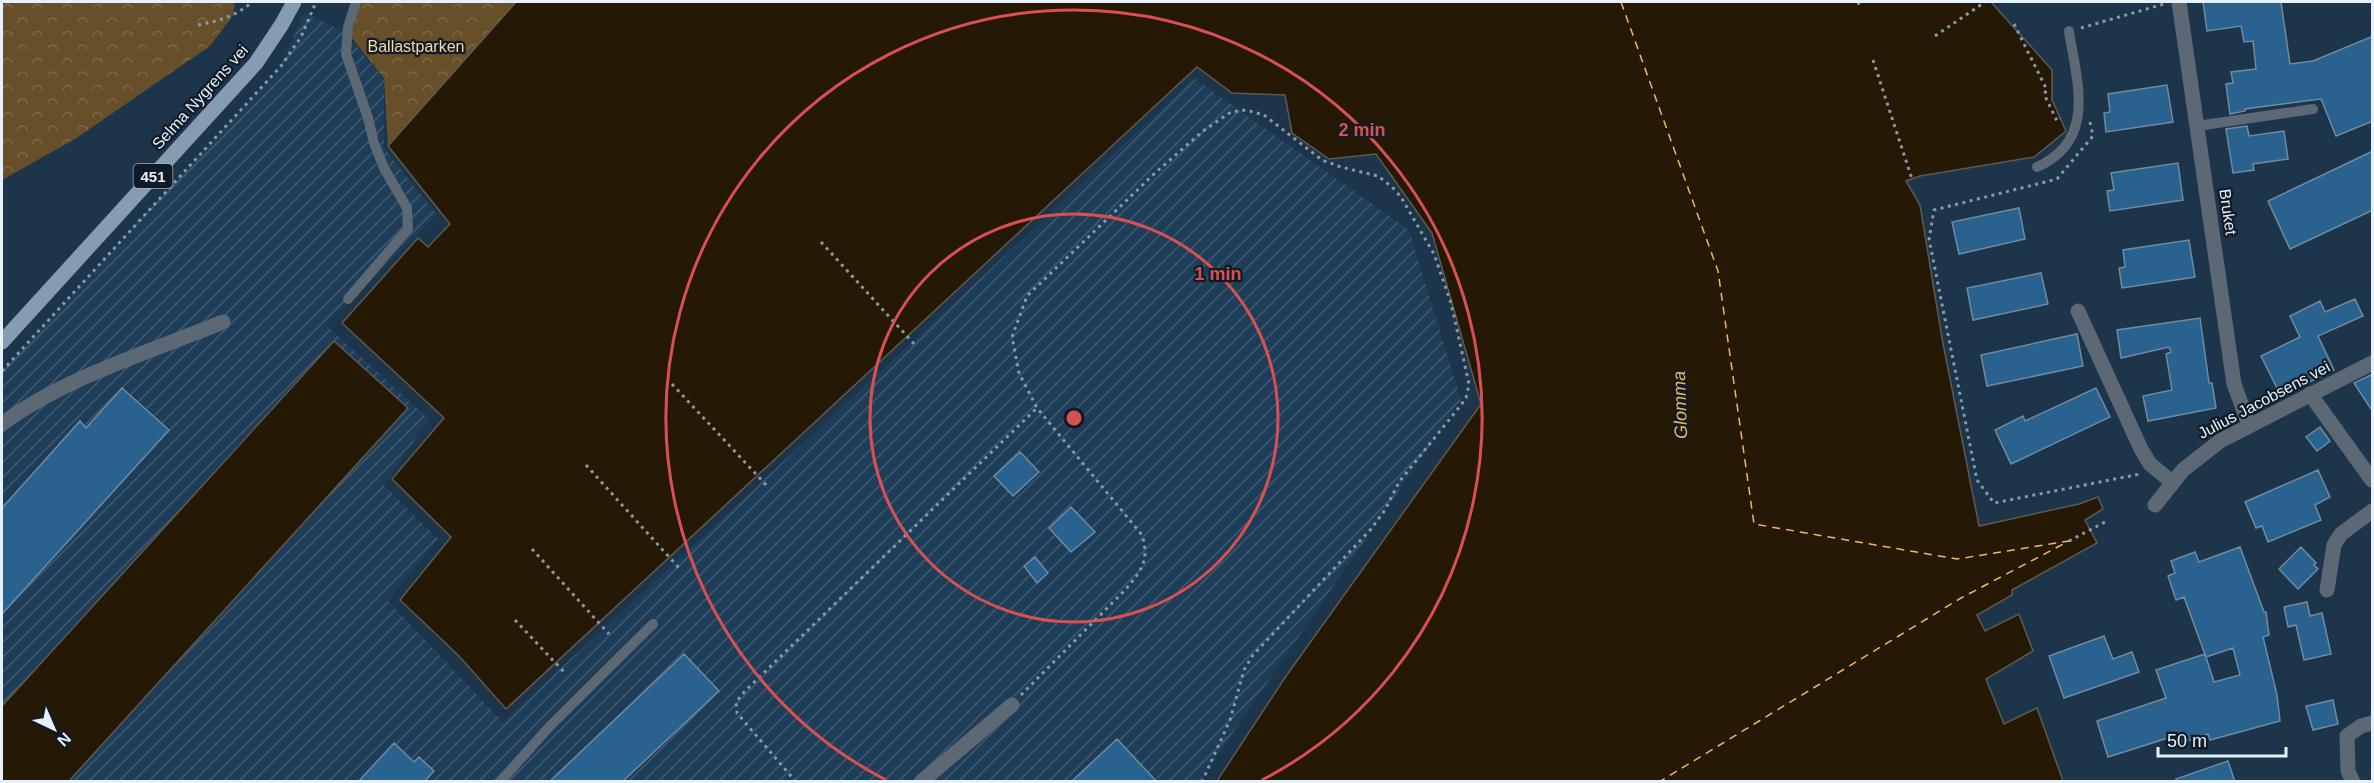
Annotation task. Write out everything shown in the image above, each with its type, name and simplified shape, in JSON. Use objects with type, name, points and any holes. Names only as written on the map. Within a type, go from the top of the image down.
[{"type":"main road","name":"Selma Nygrens vei","points":[[2,342],[256,63],[294,2]]},
{"type":"street","name":"Bruket","points":[[2179,2],[2234,384],[2249,425]]},
{"type":"street","points":[[2078,311],[2141,449],[2156,469],[2173,483]]},
{"type":"street","points":[[2,424],[21,409],[90,375],[223,322]]},
{"type":"street","name":"Julius Jacobsens vei","points":[[2155,505],[2183,470],[2200,455],[2249,425],[2373,363]]},
{"type":"street","points":[[2310,394],[2373,480]]},
{"type":"street","points":[[2327,590],[2334,544],[2341,534],[2373,511]]},
{"type":"street","points":[[921,782],[1012,705]]},
{"type":"street","points":[[2353,782],[2348,771],[2347,736],[2361,726],[2373,723]]},
{"type":"lane","points":[[348,299],[408,229],[407,208],[384,168],[374,143],[346,54],[348,27],[356,2]]},
{"type":"lane","points":[[2037,167],[2058,156],[2067,147],[2077,125],[2078,86],[2069,31]]},
{"type":"lane","points":[[2197,126],[2313,109]]},
{"type":"lane","points":[[500,782],[550,726],[653,624]]},
{"type":"path","points":[[198,24],[218,21],[233,15],[252,2]]},
{"type":"path","points":[[2,371],[281,66],[301,36],[316,2]]},
{"type":"path","points":[[1858,2],[1860,7]]},
{"type":"path","points":[[1935,36],[1984,2]]},
{"type":"path","points":[[2069,31],[2174,2]]},
{"type":"path","points":[[2014,24],[2047,90],[2044,94],[2057,121],[2060,118]]},
{"type":"path","points":[[1873,60],[1912,179]]},
{"type":"path","points":[[1012,705],[1125,590],[1139,573],[1147,549],[1142,535],[1037,408],[1019,373],[1012,338],[1027,296],[1203,130],[1223,116],[1240,110],[1264,115],[1322,160],[1378,176],[1401,197],[1429,243],[1438,263],[1451,303],[1469,384],[1466,398],[1399,482],[1385,510],[1371,529],[1254,655],[1244,670],[1230,720],[1202,782]]},
{"type":"path","points":[[2089,117],[2093,136],[2057,179],[1934,210],[1929,239],[1977,480],[1994,503],[2111,481],[2156,469]]},
{"type":"path","points":[[821,242],[916,346]]},
{"type":"path","points":[[672,384],[768,487]]},
{"type":"path","points":[[796,782],[737,713],[736,702],[1037,408]]},
{"type":"path","points":[[586,465],[679,567]]},
{"type":"path","points":[[2069,541],[2105,522]]},
{"type":"path","points":[[532,549],[609,634]]},
{"type":"path","points":[[516,620],[566,673]]},
{"type":"shaded area","points":[[304,13],[343,31],[384,78],[384,148],[437,215],[326,325],[429,419],[384,485],[438,539],[388,601],[503,722],[1194,78],[1409,230],[1461,400],[1200,781],[2,782],[2,371],[281,66]]},
{"type":"green space","points":[[2,2],[235,2],[233,15],[210,46],[75,139],[2,180]]},
{"type":"green space","name":"Ballastparken","points":[[360,2],[516,2],[388,146],[384,78],[351,37]]},
{"type":"water","name":"Glomma","points":[[516,2],[1991,2],[2052,70],[2052,100],[2066,131],[2034,157],[1920,176],[1906,181],[1920,205],[1942,338],[1979,526],[2079,504],[2098,497],[2103,509],[2085,520],[2097,543],[2012,590],[2012,595],[1977,615],[1985,631],[2019,614],[2033,651],[1986,679],[2004,724],[2037,708],[2063,781],[1217,781],[1284,679],[1481,404],[1432,233],[1376,154],[1329,159],[1292,133],[1285,95],[1232,93],[1197,67],[506,709],[459,656],[400,600],[451,537],[392,479],[444,418],[342,323],[418,238],[428,247],[450,224],[388,146]]},
{"type":"water","points":[[334,341],[408,408],[69,781],[2,781],[2,706]]},
{"type":"building","points":[[2203,2],[2281,2],[2290,64],[2313,61],[2373,36],[2373,121],[2336,136],[2321,99],[2245,109],[2245,111],[2230,114],[2226,84],[2233,83],[2231,72],[2256,69],[2253,41],[2244,42],[2241,26],[2207,31]]},
{"type":"building","points":[[2167,85],[2173,122],[2106,132],[2104,113],[2110,112],[2108,94]]},
{"type":"building","points":[[2247,126],[2249,136],[2284,131],[2288,159],[2253,164],[2254,170],[2233,173],[2226,129]]},
{"type":"building","points":[[2373,151],[2373,210],[2290,249],[2268,201]]},
{"type":"building","points":[[2178,163],[2183,200],[2110,211],[2107,191],[2114,190],[2111,173]]},
{"type":"building","points":[[2019,208],[2025,239],[1959,254],[1952,222]]},
{"type":"building","points":[[2189,240],[2195,277],[2122,288],[2119,268],[2125,267],[2123,250]]},
{"type":"building","points":[[2041,273],[2048,304],[1973,320],[1967,288]]},
{"type":"building","points":[[2355,299],[2363,316],[2318,336],[2334,370],[2281,396],[2261,356],[2300,337],[2290,316],[2320,301],[2325,312]]},
{"type":"building","points":[[2200,318],[2209,383],[2212,383],[2216,408],[2148,421],[2143,396],[2172,390],[2166,354],[2171,352],[2169,347],[2121,358],[2117,330]]},
{"type":"building","points":[[2077,334],[2083,366],[1987,386],[1981,355]]},
{"type":"building","points":[[2373,374],[2373,412],[2354,383]]},
{"type":"building","points":[[122,388],[169,430],[2,614],[2,508],[80,421],[86,428]]},
{"type":"building","points":[[2096,388],[2110,417],[2011,464],[1995,430],[2023,416],[2025,421]]},
{"type":"building","points":[[2320,427],[2330,441],[2317,451],[2306,437]]},
{"type":"building","points":[[1020,452],[1039,472],[1013,496],[994,476]]},
{"type":"building","points":[[2318,470],[2330,497],[2315,505],[2321,520],[2268,542],[2262,526],[2256,528],[2245,502]]},
{"type":"building","points":[[1071,507],[1095,532],[1071,552],[1049,528]]},
{"type":"building","points":[[2240,547],[2264,612],[2266,612],[2269,635],[2263,637],[2277,695],[2280,721],[2210,740],[2208,734],[2171,746],[2168,738],[2108,757],[2097,721],[2166,698],[2156,670],[2205,654],[2184,597],[2176,600],[2168,576],[2175,573],[2171,561],[2195,552],[2199,562]],"holes":[[[2233,648],[2240,675],[2214,682],[2206,657]]]},
{"type":"building","points":[[2301,547],[2316,563],[2314,565],[2318,569],[2298,589],[2279,569]]},
{"type":"building","points":[[1035,557],[1048,573],[1037,583],[1024,566]]},
{"type":"building","points":[[2307,602],[2310,616],[2322,613],[2331,654],[2304,660],[2296,625],[2288,627],[2284,607]]},
{"type":"building","points":[[2104,636],[2113,659],[2132,652],[2139,672],[2064,698],[2049,656]]},
{"type":"building","points":[[684,654],[719,691],[622,782],[549,782]]},
{"type":"building","points":[[2333,700],[2338,724],[2313,730],[2306,706]]},
{"type":"building","points":[[1117,739],[1157,782],[1071,782]]},
{"type":"building","points":[[394,743],[414,762],[419,757],[434,771],[424,782],[358,782]]},
{"type":"building","points":[[2228,761],[2235,782],[2176,782],[2176,779]]},
{"type":"ferry route","points":[[1621,2],[1718,271],[1754,524],[1957,559],[2069,541],[1961,598],[1659,782]]}]
